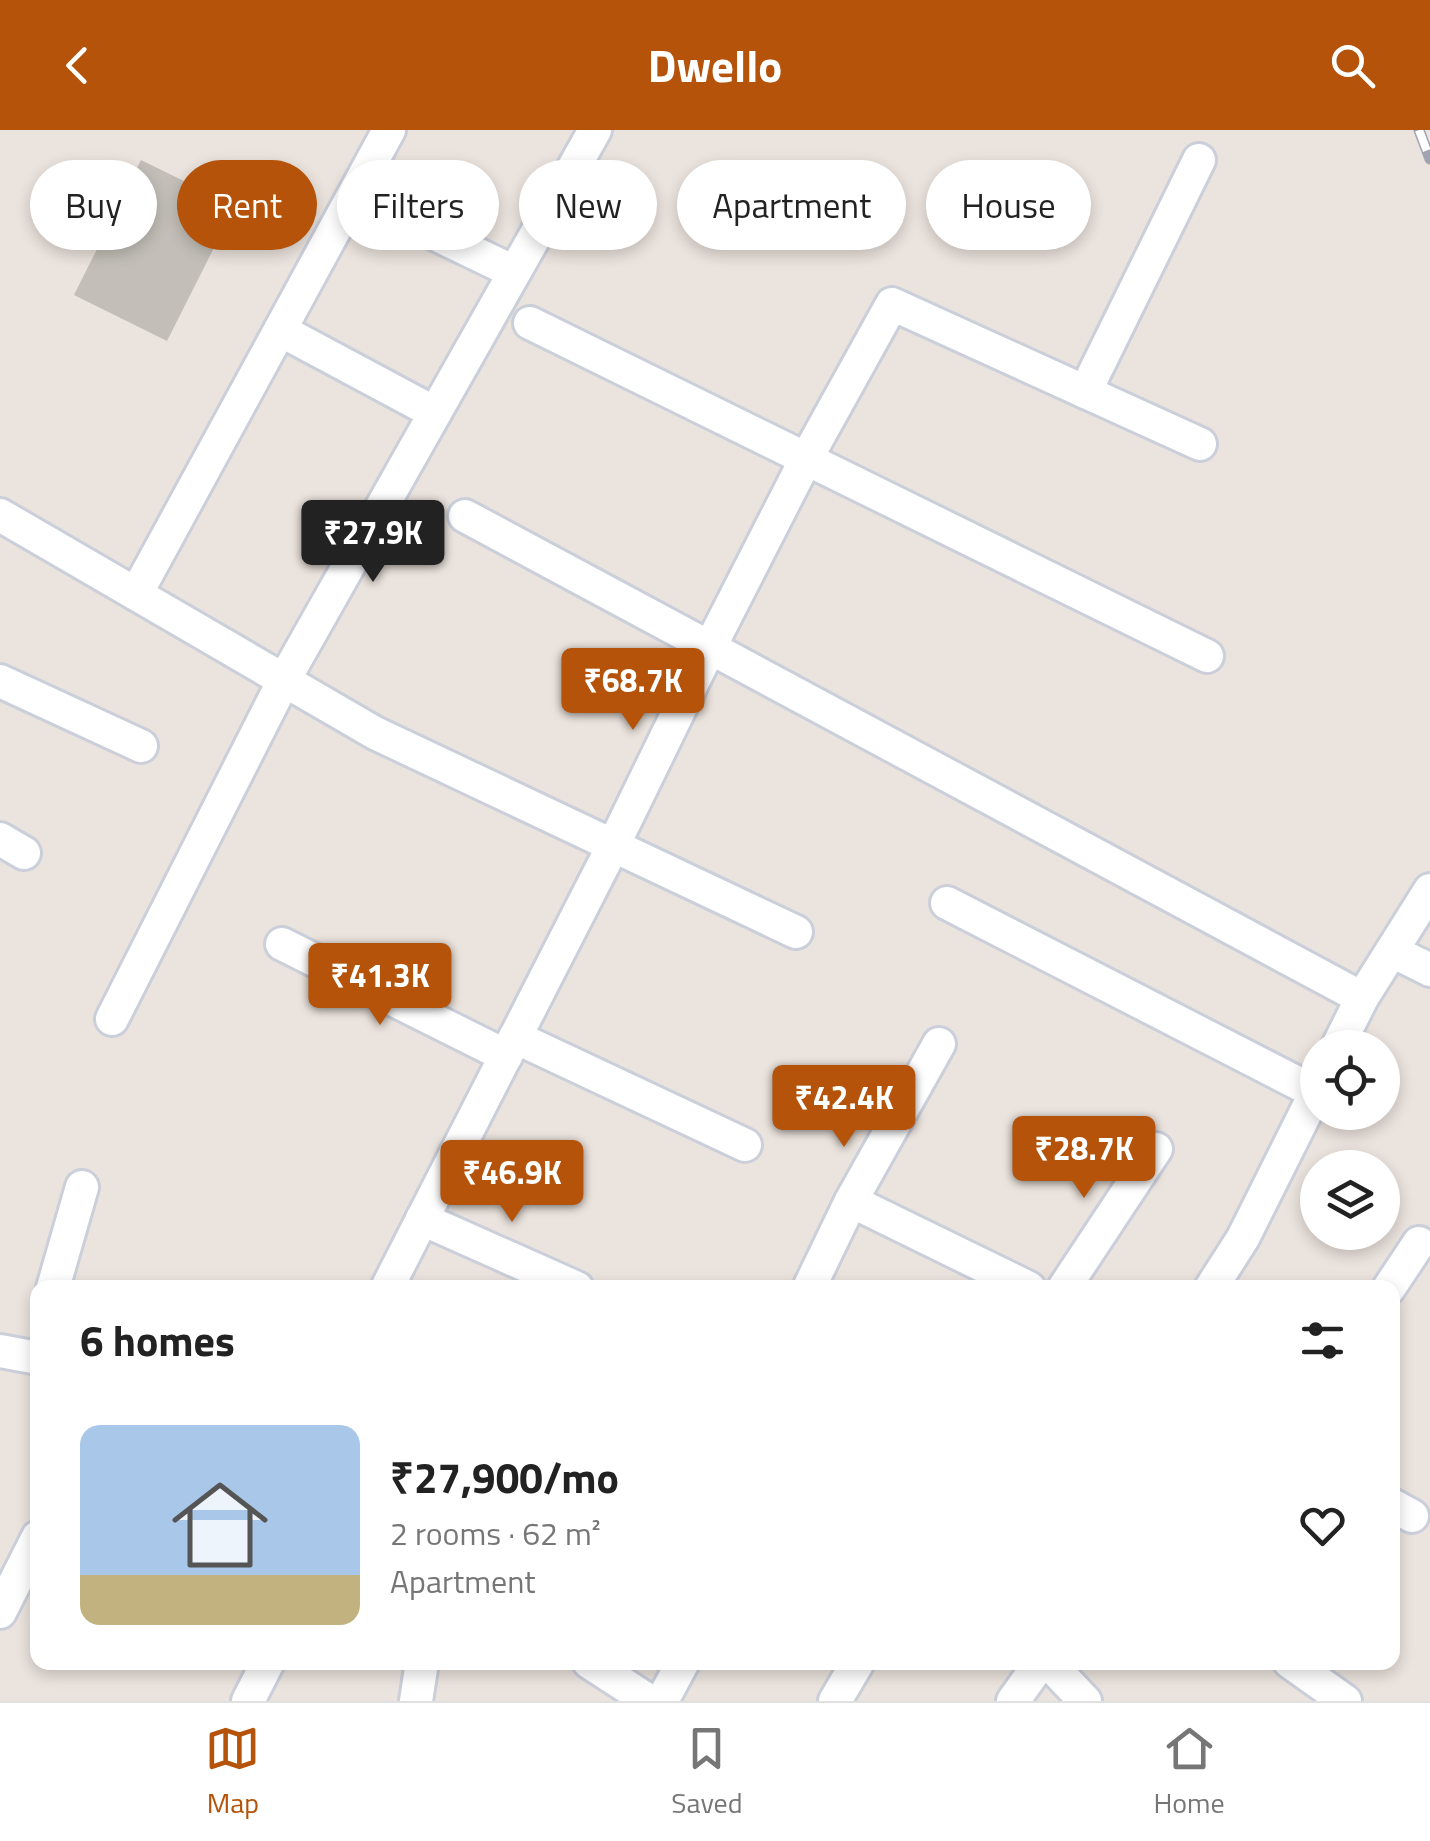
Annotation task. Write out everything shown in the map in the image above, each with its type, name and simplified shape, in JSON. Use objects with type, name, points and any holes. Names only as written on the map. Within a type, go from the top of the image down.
[{"type":"street","points":[[373,160],[390,130]]},
{"type":"street","points":[[112,1019],[284,680],[596,130]]},
{"type":"street","points":[[1085,392],[1199,160]]},
{"type":"street","points":[[136,594],[337,226]]},
{"type":"street","points":[[468,250],[514,272]]},
{"type":"street","points":[[391,1280],[614,846],[806,459],[892,304],[1200,444]]},
{"type":"street","points":[[530,324],[1207,656]]},
{"type":"street","points":[[280,330],[434,413]]},
{"type":"street","points":[[0,515],[376,733],[796,932]]},
{"type":"street","points":[[466,516],[1362,998]]},
{"type":"street","points":[[0,681],[140,746]]},
{"type":"street","points":[[1346,1030],[1430,890]]},
{"type":"street","points":[[947,902],[1300,1082]]},
{"type":"street","points":[[282,944],[745,1145]]},
{"type":"street","points":[[1392,951],[1430,970]]},
{"type":"street","points":[[813,1280],[851,1201],[939,1044]]},
{"type":"street","points":[[1216,1280],[1243,1238],[1300,1122]]},
{"type":"street","points":[[1069,1280],[1156,1149]]},
{"type":"street","points":[[55,1280],[82,1187]]},
{"type":"street","points":[[851,1201],[1013,1280]]},
{"type":"street","points":[[422,1219],[559,1280]]},
{"type":"street","points":[[1394,1280],[1419,1244]]},
{"type":"street","points":[[0,1350],[30,1352]]},
{"type":"street","points":[[0,1612],[30,1553]]},
{"type":"street","points":[[248,1701],[264,1670]]},
{"type":"street","points":[[416,1701],[421,1670]]},
{"type":"street","points":[[601,1670],[649,1701]]},
{"type":"street","points":[[662,1701],[678,1670]]},
{"type":"street","points":[[835,1701],[853,1670]]},
{"type":"street","points":[[1013,1701],[1038,1670]]},
{"type":"street","points":[[1052,1670],[1085,1701]]},
{"type":"street","points":[[1301,1670],[1345,1701]]},
{"type":"building","points":[[157,168],[177,178],[177,250],[213,250],[167,341],[74,295],[96,250],[157,250]]},
{"type":"railway","points":[[1419,130],[1430,159]]}]
